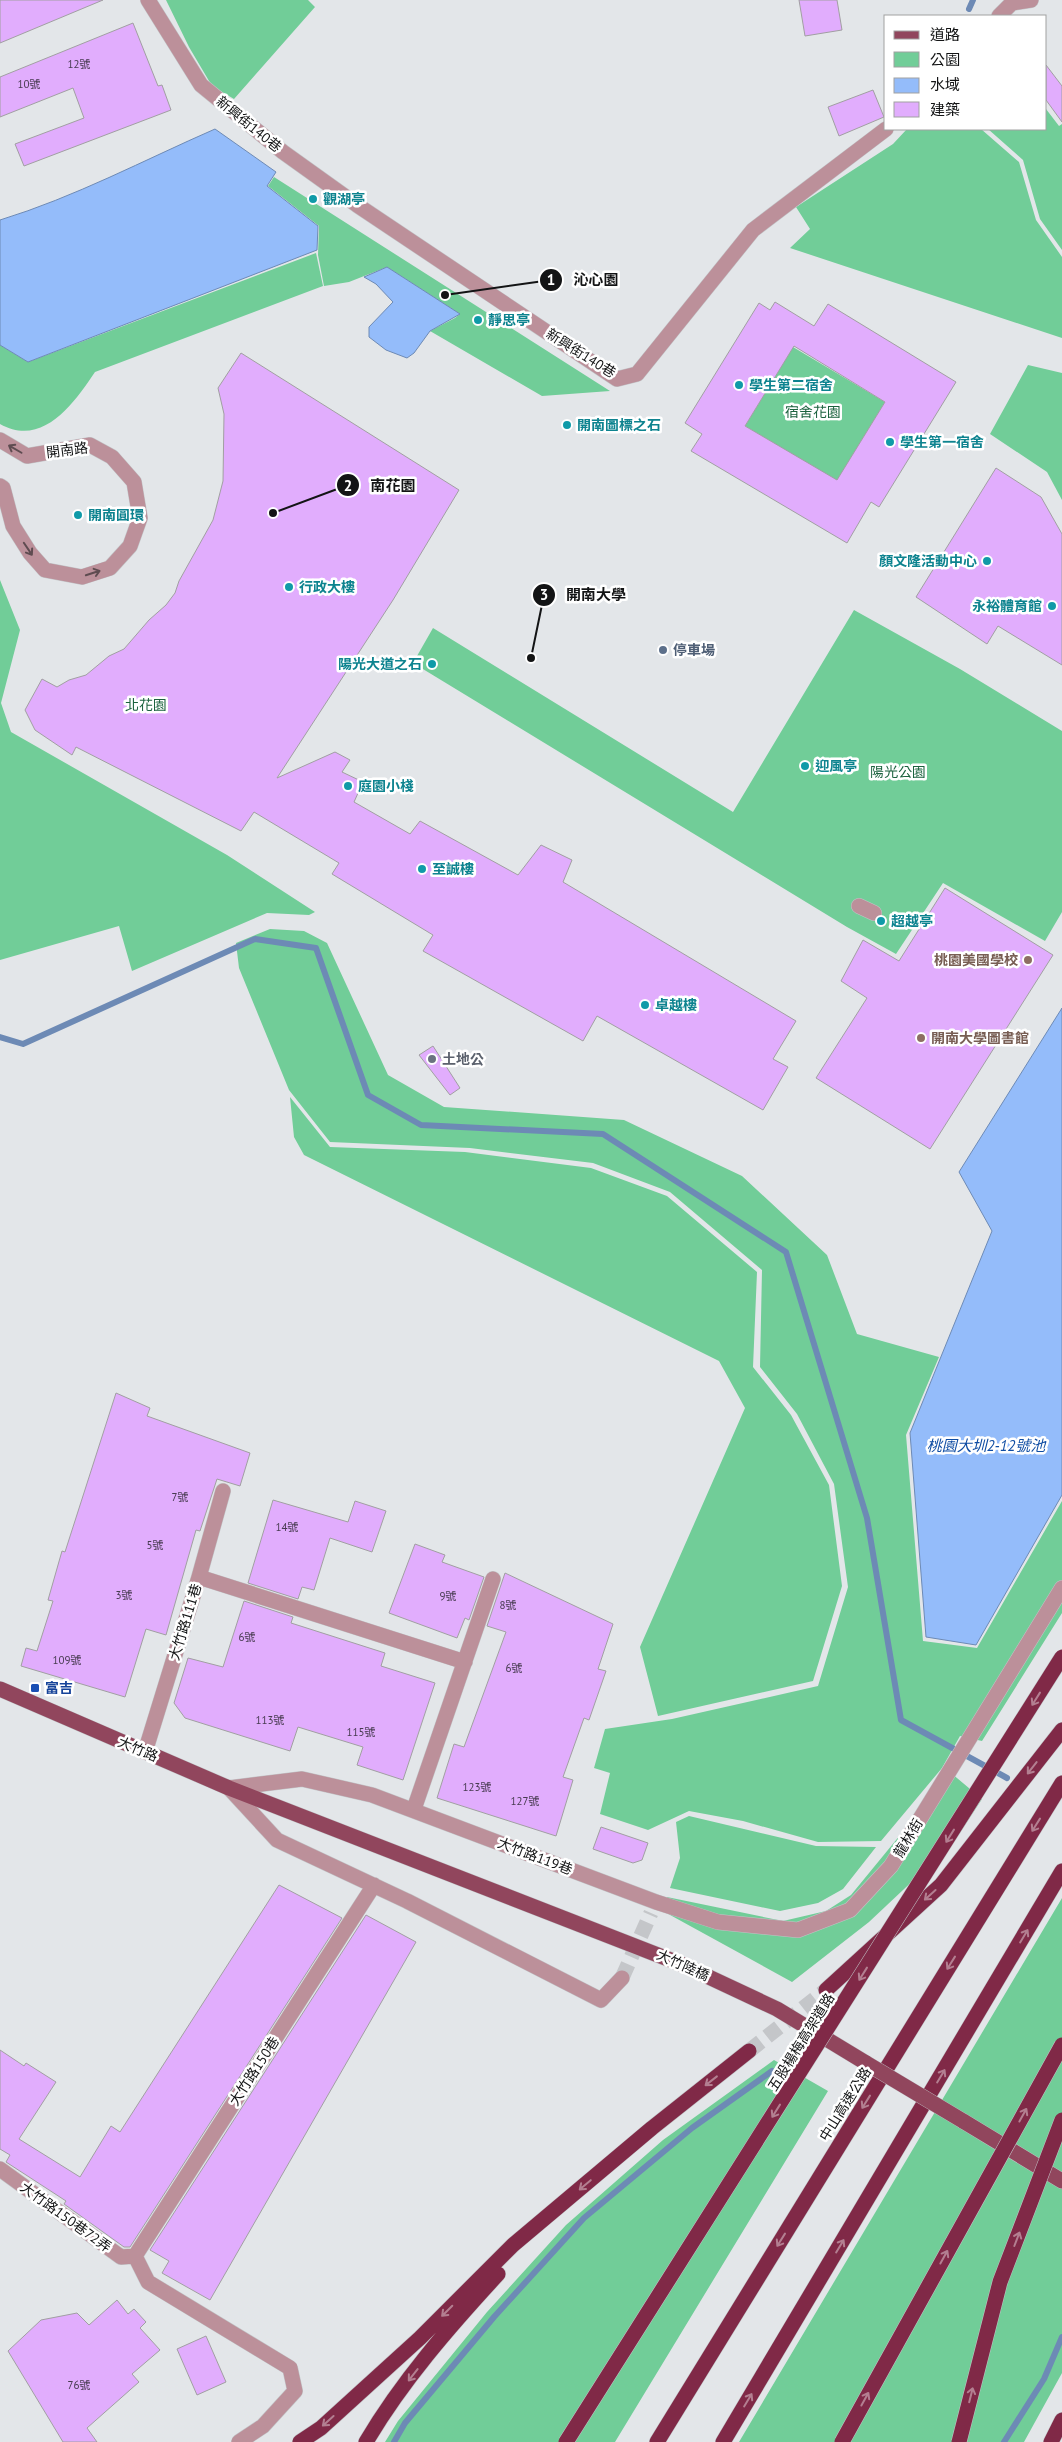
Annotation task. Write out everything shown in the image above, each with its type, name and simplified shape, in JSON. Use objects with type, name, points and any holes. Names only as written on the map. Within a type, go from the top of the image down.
[{"type":"highway","name":"五股楊梅高架道路","points":[[566,2442],[1062,1657]]},
{"type":"highway","points":[[826,1990],[941,1885],[1062,1730]]},
{"type":"highway","name":"中山高速公路","points":[[657,2442],[1062,1783]]},
{"type":"highway","points":[[723,2442],[1062,1871]]},
{"type":"highway","points":[[842,2442],[1062,2045]]},
{"type":"highway","points":[[300,2442],[328,2421],[420,2338],[513,2245],[652,2128],[749,2051]]},
{"type":"highway","points":[[959,2442],[1000,2282],[1062,2120]]},
{"type":"highway","points":[[366,2442],[383,2414],[460,2315],[560,2206]]},
{"type":"highway","points":[[1051,2442],[1062,2420]]},
{"type":"main road","name":"大竹路","points":[[0,1690],[229,1788],[276,1806]]},
{"type":"main road","name":"大竹陸橋","points":[[276,1806],[681,1964],[777,2009],[1062,2181]]},
{"type":"street","name":"新興街140巷","points":[[148,0],[201,85],[283,152],[357,205],[617,379],[637,374],[753,230],[885,130]]},
{"type":"street","points":[[1000,15],[1012,3],[1031,0]]},
{"type":"street","name":"開南路","points":[[0,440],[27,456],[90,444],[112,457],[134,482],[140,518],[130,546],[110,568],[82,577],[46,570],[30,553],[13,526],[3,488],[0,486]]},
{"type":"street","points":[[859,906],[874,913]]},
{"type":"street","name":"大竹路111巷","points":[[145,1752],[199,1577],[223,1491]]},
{"type":"street","points":[[199,1577],[465,1662]]},
{"type":"street","points":[[414,1809],[493,1579]]},
{"type":"street","name":"龍林街","points":[[654,1908],[718,1922],[798,1930],[850,1910],[891,1866],[1062,1588]]},
{"type":"street","name":"大竹路119巷","points":[[229,1788],[302,1779],[372,1795],[414,1809],[654,1908]]},
{"type":"street","points":[[229,1788],[277,1840],[374,1885],[601,2000],[622,1978]]},
{"type":"street","name":"大竹路150巷","points":[[135,2256],[374,1885]]},
{"type":"street","name":"大竹路150巷72弄","points":[[0,2169],[120,2257],[135,2256]]},
{"type":"street","points":[[135,2256],[148,2282],[290,2368],[296,2391],[263,2426],[239,2442]]},
{"type":"green space","points":[[166,0],[308,0],[315,7],[234,99],[212,86],[189,47]]},
{"type":"green space","points":[[1047,110],[1059,126],[1062,124],[1062,250],[1040,219],[1023,160],[989,130],[1047,130]]},
{"type":"green space","points":[[906,130],[982,130],[1019,162],[1036,220],[1062,257],[1062,338],[790,248],[810,229],[796,207],[893,144]]},
{"type":"green space","points":[[274,177],[610,391],[542,396],[430,331],[460,314],[387,267],[349,282],[324,286],[318,255],[319,226],[268,186]]},
{"type":"green space","points":[[316,253],[323,286],[95,372],[67,408],[56,419],[43,426],[30,430],[16,430],[0,424],[0,345],[28,362]]},
{"type":"green space","name":"宿舍花園","points":[[793,347],[885,402],[837,481],[745,426]]},
{"type":"green space","points":[[1028,365],[1062,373],[1062,500],[1047,472],[990,434]]},
{"type":"green space","points":[[0,580],[20,630],[1,703],[11,732],[227,855],[315,912],[309,915],[267,913],[132,971],[119,926],[0,960]]},
{"type":"green space","name":"陽光公園","points":[[854,610],[960,669],[1062,731],[1062,912],[1045,941],[943,883],[896,954],[847,927],[413,663],[433,628],[733,812]]},
{"type":"green space","points":[[270,929],[304,931],[327,943],[388,1075],[444,1107],[624,1120],[742,1176],[827,1255],[857,1334],[939,1357],[906,1435],[923,1641],[977,1648],[1062,1501],[1062,1613],[982,1741],[960,1736],[942,1768],[881,1841],[818,1842],[743,1821],[689,1811],[648,1830],[600,1814],[610,1773],[594,1768],[605,1729],[672,1719],[818,1686],[848,1587],[834,1484],[797,1414],[760,1367],[762,1270],[670,1192],[593,1163],[470,1148],[330,1142],[289,1090],[239,968],[236,943]]},
{"type":"green space","points":[[290,1097],[330,1147],[465,1152],[591,1168],[667,1196],[757,1272],[753,1367],[791,1415],[829,1485],[842,1586],[813,1681],[658,1716],[640,1647],[745,1408],[719,1361],[304,1155],[294,1137]]},
{"type":"green space","points":[[951,1773],[982,1799],[954,1842],[869,1922],[792,1982],[661,1910],[667,1897],[783,1921],[826,1911],[851,1895]]},
{"type":"green space","points":[[689,1816],[816,1846],[876,1847],[843,1889],[818,1903],[780,1911],[670,1888],[680,1858],[676,1822]]},
{"type":"green space","points":[[1062,1898],[1062,2373],[1024,2442],[739,2442]]},
{"type":"green space","points":[[774,2060],[828,2091],[615,2442],[385,2442],[398,2421],[487,2312],[566,2225],[663,2140]]},
{"type":"water","points":[[215,129],[276,172],[267,186],[318,226],[317,250],[28,362],[0,345],[0,220],[82,189]]},
{"type":"water","points":[[387,267],[460,314],[430,331],[414,353],[407,358],[386,350],[369,337],[369,327],[393,302],[376,284],[364,277]]},
{"type":"water","name":"桃園大圳2-12號池","points":[[1062,1008],[1062,1495],[976,1645],[926,1637],[910,1433],[992,1231],[959,1172]]},
{"type":"building","points":[[0,0],[103,0],[0,43]]},
{"type":"building","points":[[799,0],[837,0],[842,30],[805,36]]},
{"type":"building","points":[[133,23],[158,86],[162,85],[171,110],[24,166],[15,144],[84,118],[73,88],[0,117],[0,77]]},
{"type":"building","points":[[1047,66],[1062,86],[1062,122],[1047,101]]},
{"type":"building","points":[[873,90],[884,117],[839,136],[828,107]]},
{"type":"building","points":[[775,302],[814,326],[828,304],[956,382],[879,507],[871,502],[847,543],[691,451],[702,434],[685,423],[759,303],[770,310]],"holes":[[[794,346],[885,402],[837,480],[745,426]]]},
{"type":"building","name":"行政大樓","points":[[241,353],[459,490],[393,600],[277,778],[335,752],[350,760],[342,772],[363,782],[354,802],[410,834],[420,821],[518,875],[541,845],[572,860],[563,882],[796,1021],[773,1059],[788,1067],[763,1110],[597,1016],[583,1041],[423,951],[433,935],[332,874],[339,863],[254,812],[241,831],[76,747],[72,755],[35,730],[25,710],[42,679],[57,687],[69,680],[86,675],[109,656],[124,649],[175,593],[179,581],[213,520],[223,481],[224,414],[218,388]]},
{"type":"building","name":"顏文隆活動中心","points":[[996,468],[1041,497],[1062,534],[1062,665],[998,626],[987,644],[916,597]]},
{"type":"building","name":"開南大學圖書館","points":[[945,888],[1053,955],[930,1149],[816,1078],[867,998],[841,981],[863,940],[899,961]]},
{"type":"building","points":[[433,1046],[460,1088],[450,1095],[419,1055]]},
{"type":"building","points":[[116,1393],[150,1408],[147,1416],[250,1453],[240,1486],[217,1479],[200,1531],[196,1530],[166,1635],[146,1629],[125,1697],[21,1666],[26,1648],[37,1651],[53,1601],[48,1600],[62,1551],[65,1552]]},
{"type":"building","points":[[273,1500],[348,1522],[355,1501],[386,1511],[372,1552],[330,1538],[314,1590],[302,1587],[298,1599],[248,1583]]},
{"type":"building","points":[[415,1544],[445,1555],[442,1562],[484,1577],[469,1620],[465,1618],[457,1638],[389,1613]]},
{"type":"building","points":[[505,1573],[613,1624],[598,1669],[606,1671],[589,1720],[584,1718],[563,1777],[573,1780],[556,1836],[437,1798],[454,1744],[464,1747],[506,1632],[487,1626]]},
{"type":"building","points":[[244,1601],[293,1617],[291,1623],[385,1653],[381,1666],[435,1683],[403,1780],[357,1765],[363,1747],[298,1727],[290,1751],[185,1718],[174,1703],[188,1658],[223,1667]]},
{"type":"building","points":[[601,1827],[648,1843],[642,1860],[633,1863],[593,1849]]},
{"type":"building","points":[[279,1885],[342,1918],[130,2247],[124,2247],[64,2204],[66,2201],[6,2162],[10,2155],[0,2149],[0,2050],[24,2066],[26,2063],[56,2082],[19,2139],[80,2177],[111,2126],[120,2132]]},
{"type":"building","points":[[366,1915],[416,1942],[210,2300],[162,2273],[169,2261],[150,2250]]},
{"type":"building","points":[[117,2300],[128,2314],[134,2309],[146,2322],[140,2328],[160,2350],[132,2374],[139,2382],[87,2428],[97,2442],[63,2442],[8,2351],[41,2320],[77,2313],[89,2325]]},
{"type":"building","points":[[206,2336],[226,2382],[197,2395],[177,2349]]},
{"type":"waterway","points":[[969,9],[973,0]]},
{"type":"waterway","points":[[0,1037],[23,1044],[255,939],[316,948],[368,1095],[421,1125],[603,1134],[786,1252],[867,1518],[901,1720],[1007,1778]]},
{"type":"waterway","points":[[394,2442],[405,2423],[494,2317],[584,2218],[692,2128],[772,2071]]},
{"type":"waterway","points":[[1004,2442],[1044,2379],[1062,2337]]},
{"type":"tunnel","points":[[622,1978],[651,1913]]},
{"type":"tunnel","points":[[749,2051],[826,1990]]},
{"type":"place","name":"觀湖亭","points":[[313,199]]},
{"type":"place","name":"沁心園","points":[[445,295]]},
{"type":"place","name":"靜思亭","points":[[478,320]]},
{"type":"place","name":"學生第二宿舍","points":[[739,385]]},
{"type":"place","name":"開南圖標之石","points":[[567,425]]},
{"type":"place","name":"學生第一宿舍","points":[[890,442]]},
{"type":"place","name":"南花園","points":[[273,513]]},
{"type":"place","name":"開南圓環","points":[[78,515]]},
{"type":"place","name":"顏文隆活動中心","points":[[987,561]]},
{"type":"place","name":"行政大樓","points":[[289,587]]},
{"type":"place","name":"永裕體育館","points":[[1052,606]]},
{"type":"place","name":"停車場","points":[[663,650]]},
{"type":"place","name":"開南大學","points":[[531,658]]},
{"type":"place","name":"陽光大道之石","points":[[432,664]]},
{"type":"place","name":"迎風亭","points":[[805,766]]},
{"type":"place","name":"庭園小棧","points":[[348,786]]},
{"type":"place","name":"至誠樓","points":[[422,869]]},
{"type":"place","name":"超越亭","points":[[881,921]]},
{"type":"place","name":"桃園美國學校","points":[[1028,960]]},
{"type":"place","name":"卓越樓","points":[[645,1005]]},
{"type":"place","name":"開南大學圖書館","points":[[921,1038]]},
{"type":"place","name":"土地公","points":[[432,1059]]},
{"type":"place","name":"富吉","points":[[35,1688]]},
{"type":"park label","name":"北花園","points":[[146,705]]}]
